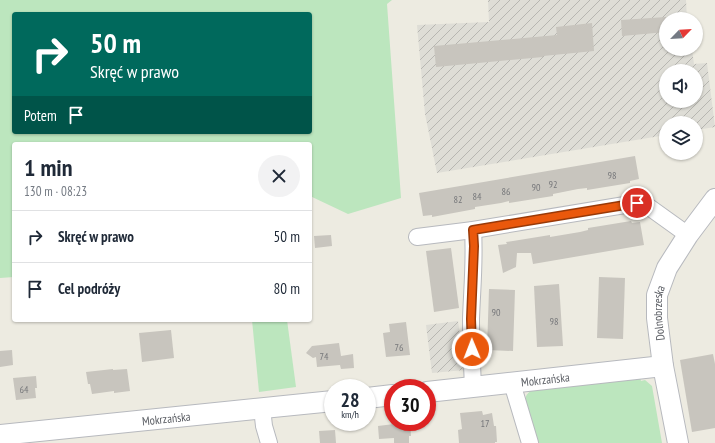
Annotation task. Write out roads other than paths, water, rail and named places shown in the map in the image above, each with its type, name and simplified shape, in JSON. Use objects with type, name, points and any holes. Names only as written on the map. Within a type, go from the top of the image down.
[{"type":"street","name":"Dolnobrzeska","points":[[678,443],[663,366],[657,318],[657,295],[667,268],[688,235],[715,199]]},
{"type":"street","points":[[417,237],[473,230],[637,203],[649,207],[688,235]]},
{"type":"street","points":[[473,230],[474,246],[471,319],[473,387]]},
{"type":"street","name":"Mokrzańska","points":[[436,391],[663,366]]},
{"type":"street","points":[[512,383],[530,443]]},
{"type":"street","name":"Mokrzańska","points":[[0,435],[34,438],[262,408],[324,402]]},
{"type":"street","points":[[262,408],[264,426],[269,443]]}]
